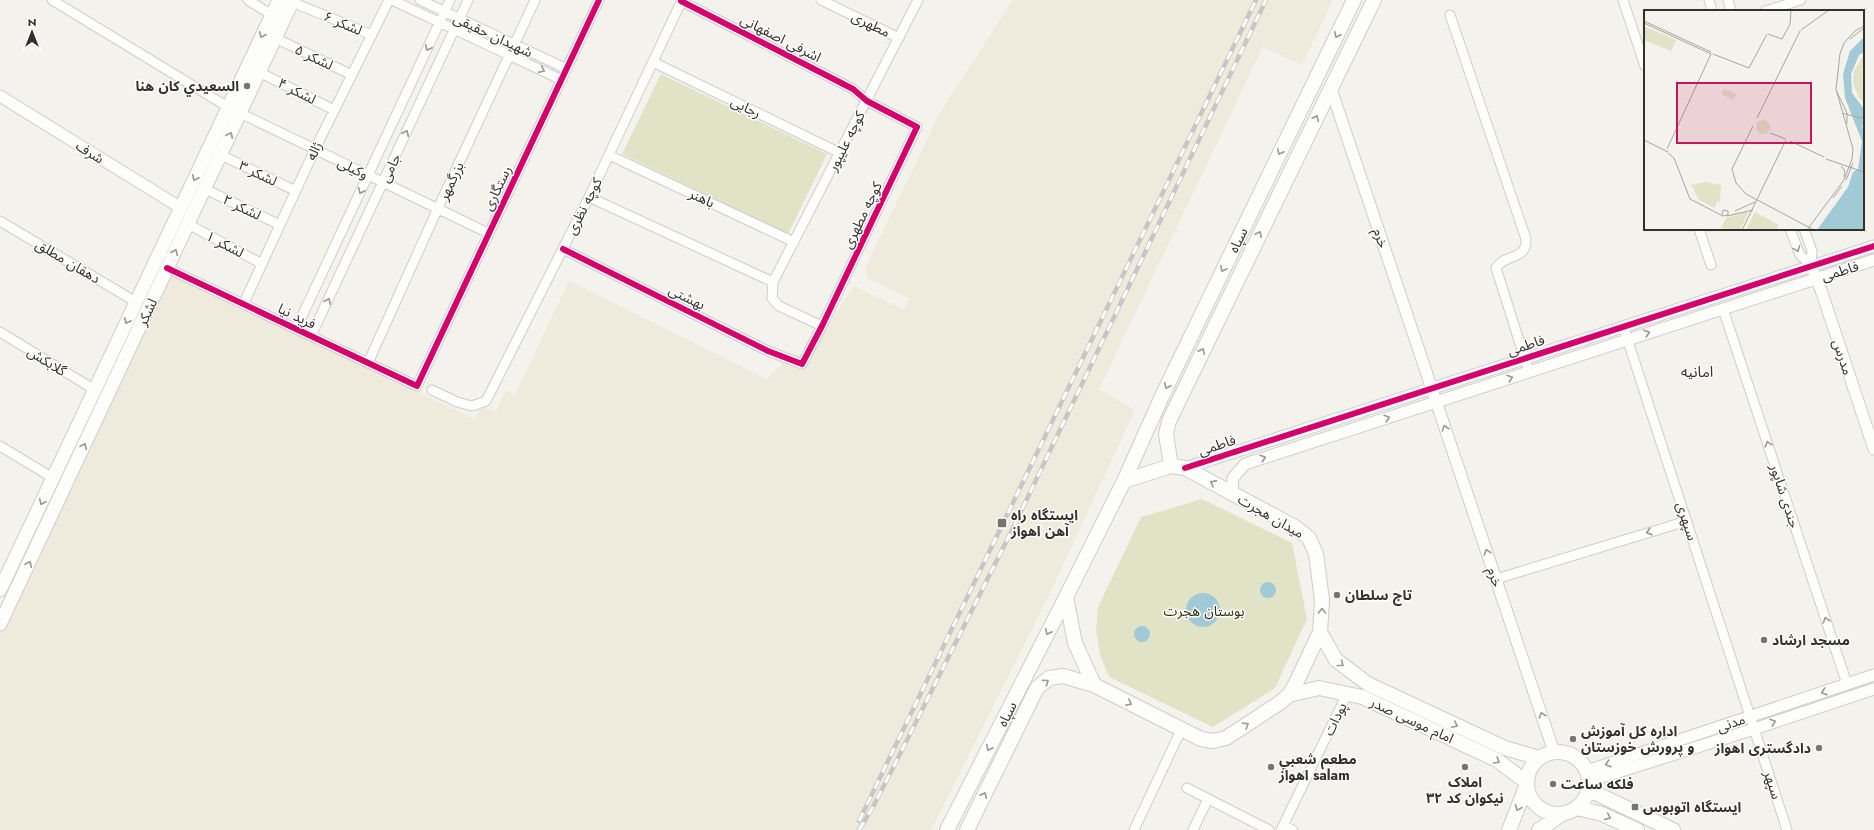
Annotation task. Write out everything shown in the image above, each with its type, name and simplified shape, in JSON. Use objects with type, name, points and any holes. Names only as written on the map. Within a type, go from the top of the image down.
[{"type":"main road","name":"لشکر","points":[[0,590],[3,576],[53,478],[279,0]]},
{"type":"main road","name":"سپاه","points":[[1124,481],[1166,387],[1354,0]]},
{"type":"main road","name":"سپاه","points":[[1178,467],[1166,434],[1168,421],[1374,0]]},
{"type":"main road","name":"لشکر","points":[[0,624],[293,1]]},
{"type":"main road","points":[[1094,685],[1075,643],[1066,597],[1124,481],[1178,467]]},
{"type":"main road","name":"میدان هجرت","points":[[1094,685],[1201,739],[1213,741],[1226,738],[1278,704],[1289,695],[1320,632],[1322,618],[1320,586],[1316,554],[1309,538],[1296,527],[1232,493],[1178,467]]},
{"type":"main road","name":"سپاه","points":[[947,830],[1066,597]]},
{"type":"main road","name":"امام موسی صدر","points":[[1320,632],[1336,660],[1368,684],[1505,748],[1539,758]]},
{"type":"main road","name":"سپاه","points":[[967,830],[1037,688],[1049,678],[1063,676],[1094,685]]},
{"type":"main road","name":"امام موسی صدر","points":[[1289,695],[1319,688],[1362,697],[1497,760],[1526,784]]},
{"type":"main road","points":[[1509,830],[1526,784],[1529,770],[1539,758],[1554,752],[1564,752],[1574,756],[1582,762],[1589,781],[1585,800],[1577,808],[1562,814],[1539,830]]},
{"type":"main road","points":[[1589,781],[1673,830]]},
{"type":"main road","points":[[1526,784],[1529,796],[1543,811],[1552,814],[1562,814]]},
{"type":"main road","points":[[1577,808],[1602,814],[1637,830]]},
{"type":"street","points":[[52,0],[228,107]]},
{"type":"street","points":[[248,0],[272,15]]},
{"type":"street","name":"ژاله","points":[[244,304],[315,149],[389,0]]},
{"type":"street","points":[[392,0],[562,80]]},
{"type":"street","name":"شهیدان حقیقی","points":[[420,0],[567,69]]},
{"type":"street","points":[[296,329],[450,0]]},
{"type":"street","name":"جامی","points":[[311,336],[468,0]]},
{"type":"street","name":"بزرگمهر","points":[[368,363],[438,208],[536,0]]},
{"type":"street","name":"رستگاری","points":[[417,386],[488,233],[600,0]]},
{"type":"street","name":"مطهری","points":[[821,0],[899,38]]},
{"type":"street","name":"کوچه علیپور","points":[[773,282],[918,0]]},
{"type":"street","points":[[1623,0],[1644,63]]},
{"type":"street","points":[[1709,0],[1712,10]]},
{"type":"street","points":[[1728,0],[1731,10]]},
{"type":"street","points":[[1768,10],[1801,0]]},
{"type":"street","name":"لشکر ۶","points":[[293,1],[372,35]]},
{"type":"street","name":"کوچه نظری","points":[[432,390],[457,402],[472,406],[486,401],[589,198],[682,1]]},
{"type":"street","name":"اشرفی اصفهانی","points":[[682,1],[853,88],[867,101]]},
{"type":"street","points":[[1450,15],[1526,239],[1524,251],[1499,262],[1496,268],[1529,372]]},
{"type":"street","name":"لشکر ۵","points":[[275,38],[352,75]]},
{"type":"street","name":"رجایی","points":[[653,62],[840,153]]},
{"type":"street","name":"لشکر ۴","points":[[259,72],[334,110]]},
{"type":"street","name":"خرم","points":[[1330,89],[1554,752]]},
{"type":"street","name":"شرف","points":[[0,96],[181,208]]},
{"type":"street","name":"کوچه مطهری","points":[[802,364],[822,326],[917,127],[867,101]]},
{"type":"street","name":"وکیلی","points":[[240,113],[488,233]]},
{"type":"street","name":"لشکر ۳","points":[[221,155],[296,191]]},
{"type":"street","name":"باهنر","points":[[609,155],[794,242]]},
{"type":"street","name":"لشکر ۲","points":[[205,189],[280,225]]},
{"type":"street","points":[[589,198],[773,282],[772,298],[779,306],[822,326]]},
{"type":"street","name":"دهقان مطلق","points":[[0,220],[136,302]]},
{"type":"street","name":"لشکر ۱","points":[[188,224],[262,264]]},
{"type":"street","points":[[1699,230],[1711,265]]},
{"type":"street","name":"مدرس","points":[[1790,230],[1800,255],[1811,265]]},
{"type":"street","name":"مدرس","points":[[1804,230],[1812,251],[1811,265],[1874,450]]},
{"type":"street","name":"فاطمی","points":[[1178,467],[1431,388],[1874,246]]},
{"type":"street","name":"بهشتی","points":[[563,249],[768,351],[802,364]]},
{"type":"street","name":"فاطمی","points":[[1232,493],[1233,478],[1245,464],[1874,260]]},
{"type":"street","name":"فرید نیا","points":[[167,268],[417,386]]},
{"type":"street","name":"جندی شاپور","points":[[1723,309],[1847,684]]},
{"type":"street","name":"سپهری","points":[[1623,326],[1750,716]]},
{"type":"street","name":"گلابکش","points":[[0,332],[94,390]]},
{"type":"street","points":[[0,446],[53,478]]},
{"type":"street","points":[[1496,579],[1687,521]]},
{"type":"street","points":[[3,576],[19,584]]},
{"type":"street","name":"مدنی","points":[[1589,781],[1750,716],[1874,675]]},
{"type":"street","name":"مدنی","points":[[1589,781],[1754,729],[1874,689]]},
{"type":"street","name":"پودات","points":[[1282,828],[1347,694]]},
{"type":"street","name":"سپهر","points":[[1750,716],[1788,830]]},
{"type":"street","points":[[1134,830],[1181,730]]},
{"type":"street","points":[[1187,788],[1269,830]]},
{"type":"street","points":[[1193,830],[1208,798]]},
{"type":"street","points":[[1282,828],[1293,830]]},
{"type":"shaded area","points":[[1013,0],[1333,0],[1302,65],[1263,47],[1099,389],[1135,410],[1047,599],[931,830],[0,830],[0,636],[168,274],[475,419],[481,406],[495,412],[506,391],[515,395],[569,281],[767,379],[783,363],[804,371],[802,364],[854,286],[904,310],[909,299],[867,278],[865,269],[940,112]]},
{"type":"green space","points":[[661,74],[827,154],[788,234],[622,154]]},
{"type":"green space","name":"بوستان هجرت","points":[[1202,499],[1292,543],[1307,619],[1275,688],[1213,727],[1109,677],[1100,655],[1096,631],[1098,607],[1141,517]]},
{"type":"water","points":[[1265,582],[1271,582],[1276,587],[1274,596],[1271,598],[1265,598],[1260,593],[1260,587]]},
{"type":"water","points":[[1203,593],[1215,598],[1220,610],[1215,622],[1203,627],[1191,622],[1186,610],[1191,598]]},
{"type":"water","points":[[1139,626],[1145,626],[1150,631],[1148,640],[1145,642],[1139,642],[1134,637],[1134,631]]},
{"type":"railway","points":[[859,821],[1256,0]]},
{"type":"railway","points":[[859,830],[873,807],[898,758],[1012,530],[1266,0]]},
{"type":"cycle path","points":[[167,268],[417,386],[599,0]]},
{"type":"cycle path","points":[[563,249],[768,351],[802,364],[822,326],[917,127],[867,101],[853,89],[681,1]]},
{"type":"cycle path","points":[[1185,468],[1874,246]]},
{"type":"place","name":"السعيدي كان هنا","points":[[247,86]]},
{"type":"place","name":"ایستگاه راه آهن اهواز","points":[[1002,523]]},
{"type":"place","name":"تاج سلطان","points":[[1337,595]]},
{"type":"place","name":"مسجد ارشاد","points":[[1764,640]]},
{"type":"place","name":"اداره کل آموزش و پرورش خوزستان","points":[[1573,739]]},
{"type":"place","name":"دادگستری اهواز","points":[[1819,748]]},
{"type":"place","name":"مطعم شعبي اهواز salam","points":[[1271,767]]},
{"type":"place","name":"املاک نیکوان کد ۳۲","points":[[1465,767]]},
{"type":"place","name":"فلکه ساعت","points":[[1553,784]]},
{"type":"place","name":"ایستگاه اتوبوس","points":[[1635,807]]},
{"type":"district","name":"امانیه","points":[[1697,372]]}]
